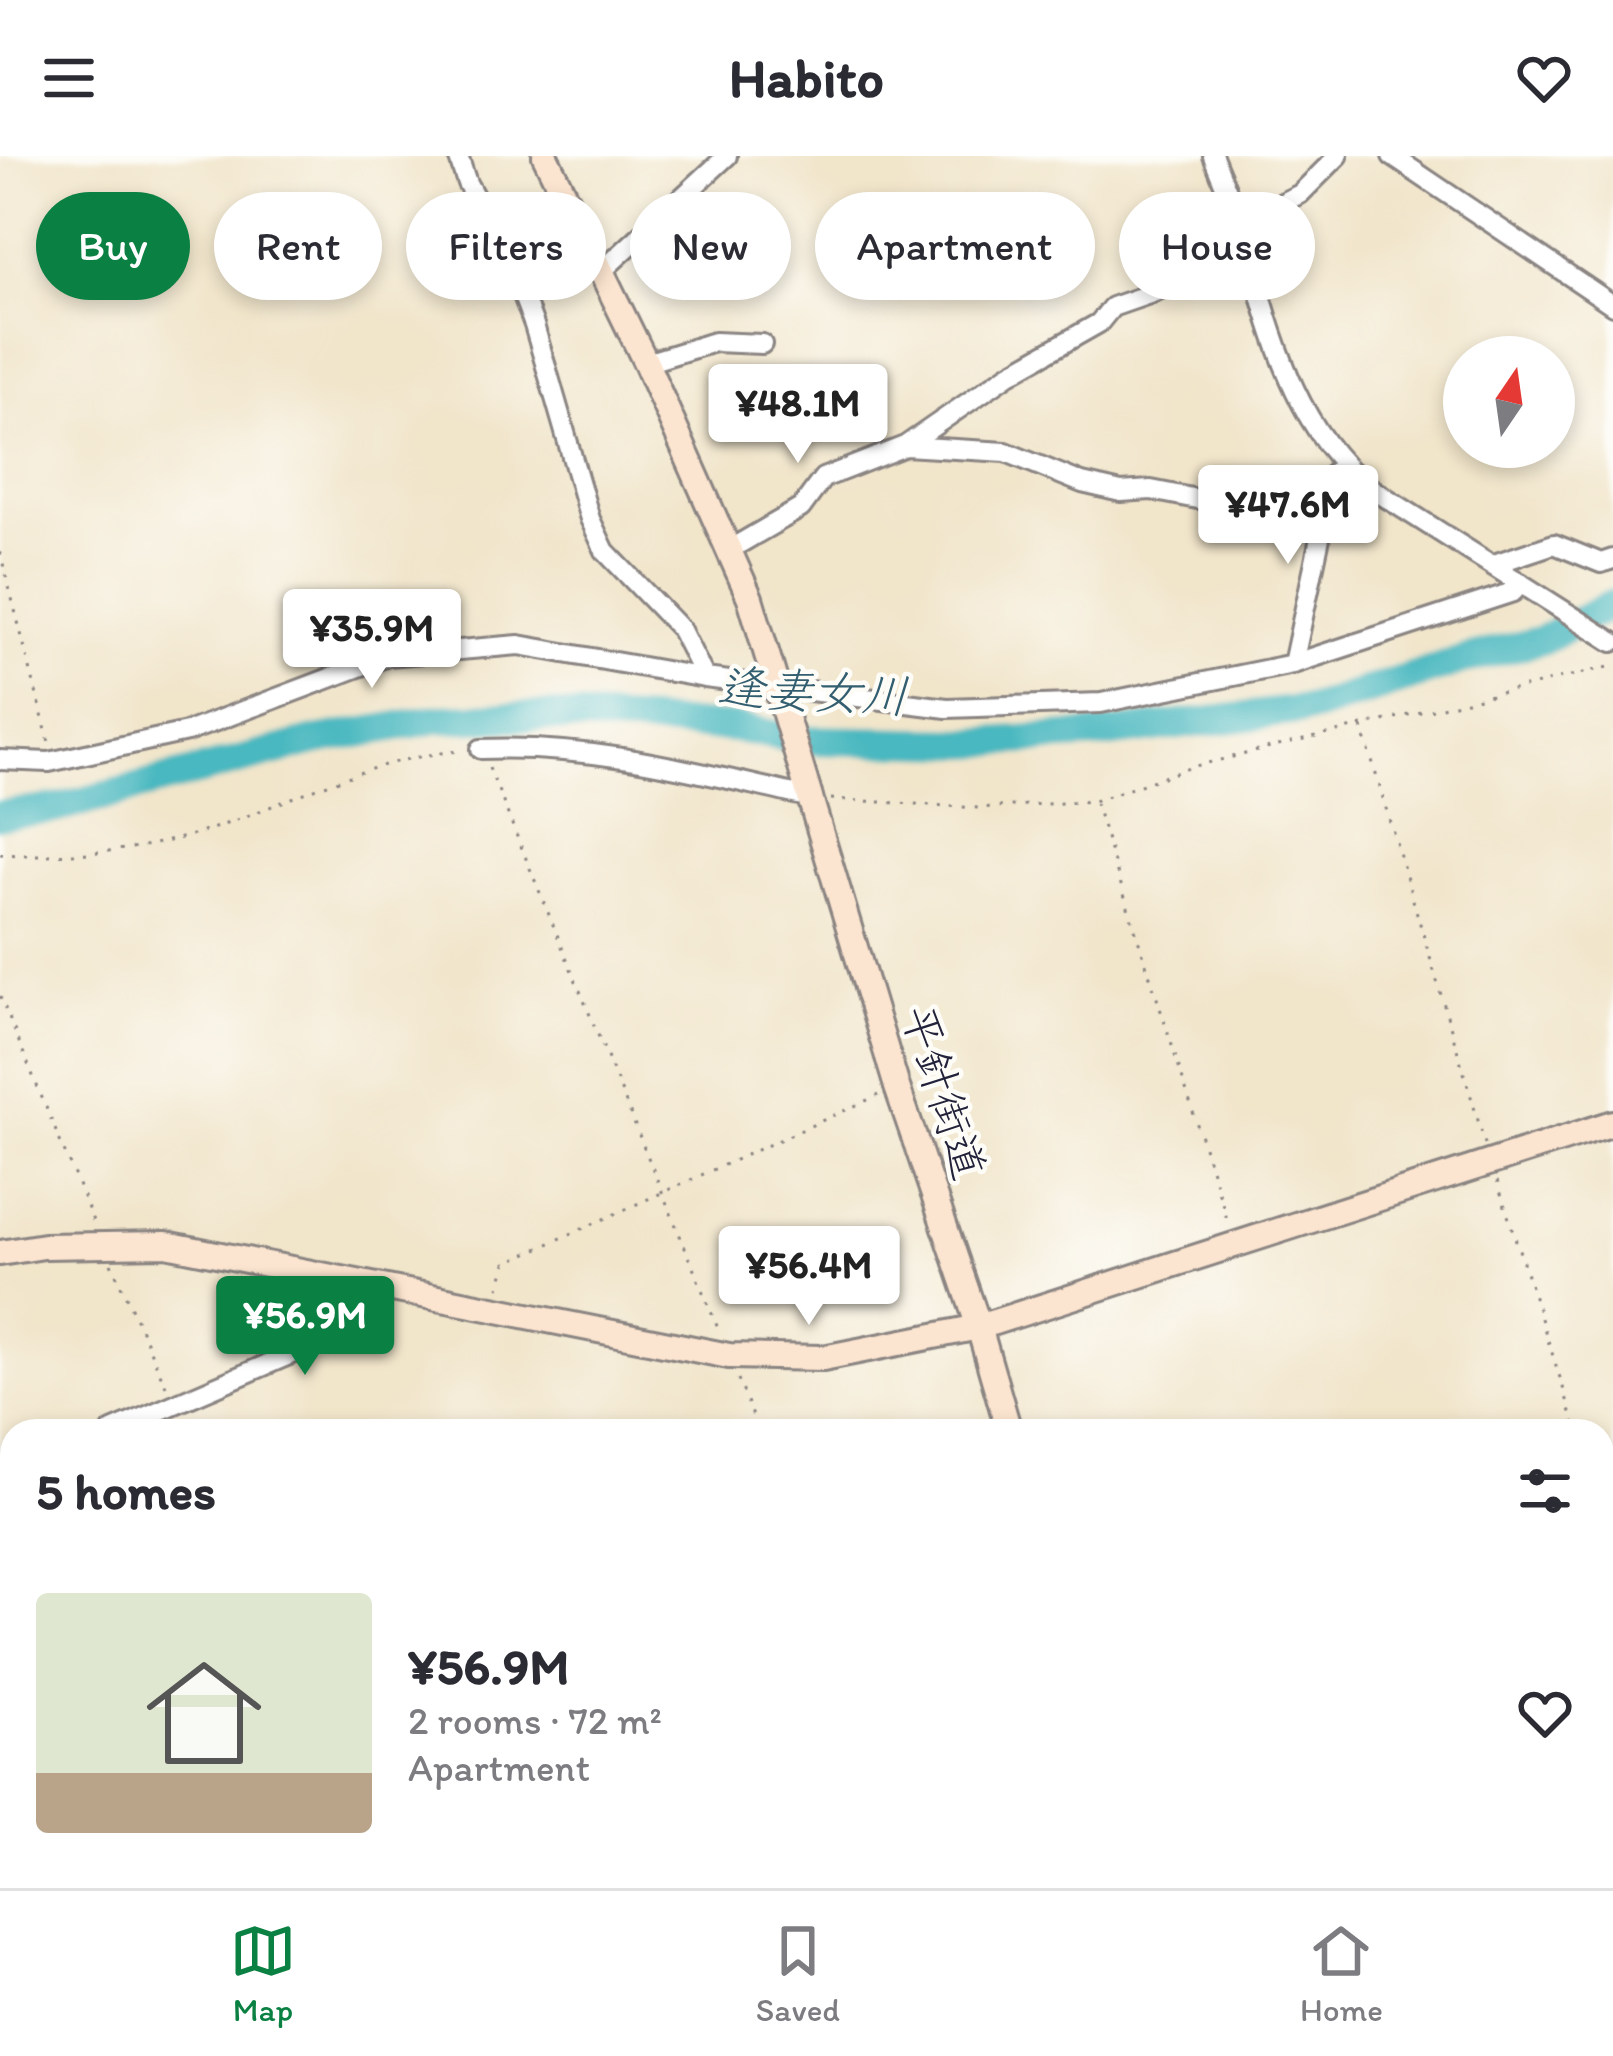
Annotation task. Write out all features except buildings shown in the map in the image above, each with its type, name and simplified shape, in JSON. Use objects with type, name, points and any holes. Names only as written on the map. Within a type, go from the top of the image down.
[{"type":"street","points":[[458,156],[467,183],[510,261],[590,519],[605,551],[681,630],[704,677]]},
{"type":"street","points":[[545,156],[563,192]]},
{"type":"street","points":[[606,267],[727,156]]},
{"type":"street","points":[[1213,156],[1227,192]]},
{"type":"street","points":[[1302,192],[1339,156]]},
{"type":"street","points":[[1392,156],[1613,305]]},
{"type":"street","points":[[606,279],[750,598],[774,686]]},
{"type":"street","points":[[728,551],[801,508],[823,478],[904,446],[1009,374],[1099,322],[1112,307],[1132,300]]},
{"type":"street","points":[[1261,300],[1269,330],[1334,472],[1293,664]]},
{"type":"street","points":[[646,363],[714,342],[762,344]]},
{"type":"street","points":[[904,446],[1006,452],[1082,483],[1197,499],[1249,498],[1334,472],[1366,485],[1613,642]]},
{"type":"street","points":[[1494,564],[1554,544],[1601,563],[1613,559]]},
{"type":"street","points":[[0,760],[49,762],[187,732],[388,656],[519,645],[704,677],[947,708],[1101,704],[1293,664],[1443,617],[1513,592],[1521,583]]},
{"type":"street","name":"平針街道","points":[[774,686],[896,1087],[1006,1419]]},
{"type":"street","points":[[481,749],[596,751],[808,788]]},
{"type":"street","points":[[0,1253],[102,1243],[166,1244],[729,1356],[823,1358],[979,1328],[1613,1123]]},
{"type":"street","points":[[139,1419],[352,1328],[372,1285]]},
{"type":"path","points":[[0,552],[49,736],[49,762]]},
{"type":"path","points":[[808,788],[979,808],[1094,801],[1195,766],[1613,666]]},
{"type":"path","points":[[1362,726],[1490,1162],[1573,1419]]},
{"type":"path","points":[[0,854],[33,856],[158,845],[225,825],[344,776],[424,754],[481,749],[754,1419]]},
{"type":"path","points":[[1094,801],[1234,1244]]},
{"type":"path","points":[[0,996],[173,1404]]},
{"type":"path","points":[[493,1309],[506,1263],[896,1087]]},
{"type":"waterway","name":"逢妻女川","points":[[0,815],[55,809],[315,741],[437,719],[542,716],[734,728],[805,740],[968,743],[1099,735],[1314,708],[1542,640],[1613,604]]}]
